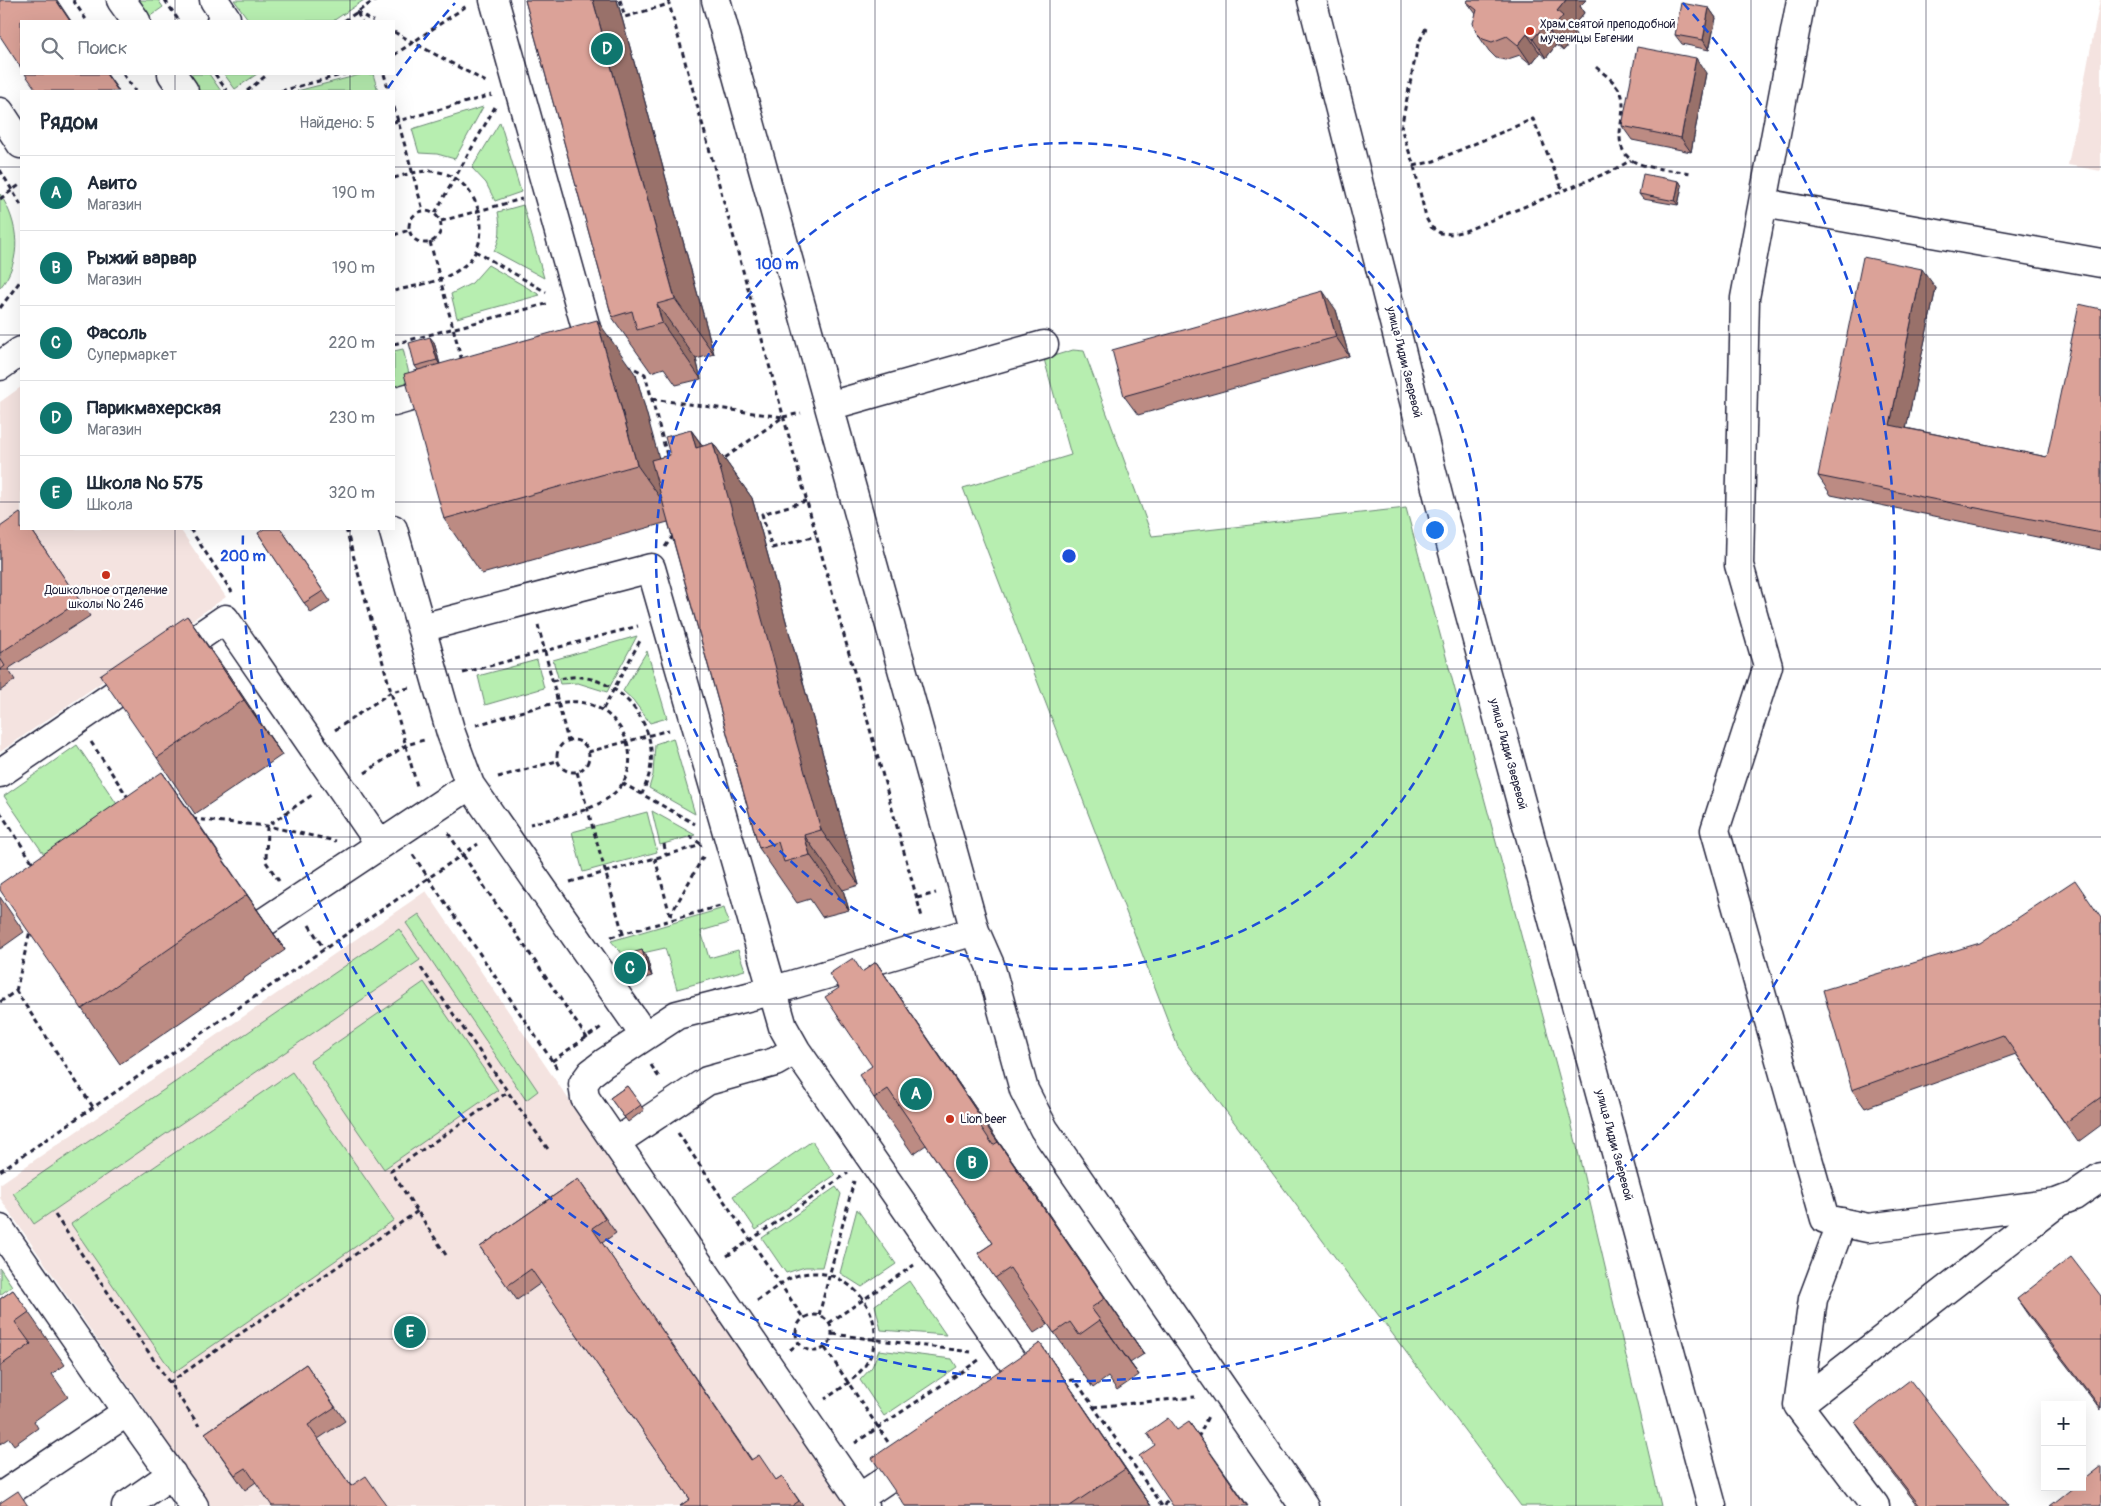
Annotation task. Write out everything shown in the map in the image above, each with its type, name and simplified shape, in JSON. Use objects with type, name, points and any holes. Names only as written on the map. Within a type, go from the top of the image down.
[{"type":"street","points":[[121,0],[135,20]]},
{"type":"street","points":[[214,0],[226,18],[223,20]]},
{"type":"street","points":[[494,0],[511,89],[548,192],[568,298],[591,346],[553,357]]},
{"type":"street","points":[[716,0],[818,409],[975,931],[990,965],[1024,1090],[1033,1111],[1304,1506]]},
{"type":"street","name":"улица Лидии Зверевой","points":[[1312,0],[1443,515],[1712,1506]]},
{"type":"street","points":[[1801,0],[1744,298],[1740,565],[1768,666],[1715,830],[1825,1219],[1868,1228],[2056,1203],[2074,1196],[2101,1177]]},
{"type":"street","points":[[173,75],[183,90]]},
{"type":"street","points":[[0,112],[20,142]]},
{"type":"street","points":[[1763,203],[2101,264]]},
{"type":"street","points":[[818,409],[1044,345]]},
{"type":"street","points":[[0,366],[20,352]]},
{"type":"street","points":[[395,402],[468,381]]},
{"type":"street","points":[[393,530],[450,733],[470,785],[627,1010],[640,1039]]},
{"type":"street","points":[[421,628],[530,598],[651,568],[658,621],[695,724],[714,842],[745,899],[783,1027],[865,1161],[936,1250],[994,1349],[1027,1384],[995,1406]]},
{"type":"street","points":[[0,773],[225,619],[338,783],[384,841]]},
{"type":"street","points":[[266,921],[470,785]]},
{"type":"street","points":[[938,1444],[905,1467],[862,1502],[585,1098],[583,1084],[591,1073],[677,1015],[771,991],[975,931]]},
{"type":"street","points":[[616,1142],[707,1081],[775,1062],[796,1050]]},
{"type":"street","points":[[1798,1405],[2056,1203]]},
{"type":"street","points":[[1842,1222],[1813,1299],[1798,1405],[1875,1506]]},
{"type":"street","points":[[0,1229],[126,1412],[194,1506]]},
{"type":"street","points":[[0,1497],[126,1412]]},
{"type":"street","points":[[126,1506],[172,1474]]},
{"type":"path","points":[[73,0],[86,20]]},
{"type":"path","points":[[165,0],[178,20]]},
{"type":"path","points":[[345,20],[374,0]]},
{"type":"path","points":[[395,54],[476,0]]},
{"type":"path","points":[[620,0],[625,17],[668,2],[923,920]]},
{"type":"path","points":[[356,12],[361,20]]},
{"type":"path","points":[[356,12],[371,20]]},
{"type":"path","points":[[1426,28],[1418,44],[1401,128],[1414,166],[1426,218],[1431,227],[1440,233],[1452,234],[1466,231],[1616,169],[1631,160]]},
{"type":"path","points":[[395,33],[511,89]]},
{"type":"path","points":[[1596,67],[1615,83],[1621,95],[1623,112],[1619,130],[1621,147],[1631,160],[1646,165],[1691,173]]},
{"type":"path","points":[[124,75],[134,90]]},
{"type":"path","points":[[216,75],[226,90]]},
{"type":"path","points":[[248,90],[267,75]]},
{"type":"path","points":[[285,90],[341,75]]},
{"type":"path","points":[[384,75],[389,90]]},
{"type":"path","points":[[423,210],[396,121],[511,89]]},
{"type":"path","points":[[435,213],[511,89]]},
{"type":"path","points":[[1414,166],[1434,161],[1533,119],[1563,191]]},
{"type":"path","points":[[0,170],[20,203]]},
{"type":"path","points":[[395,178],[412,173],[440,172],[455,178],[467,188],[476,201],[479,212],[480,239],[466,265],[440,279],[395,291]]},
{"type":"path","points":[[0,199],[20,185]]},
{"type":"path","points":[[441,221],[548,192]]},
{"type":"path","points":[[423,210],[435,213],[441,221],[439,236],[430,242],[420,242],[415,239],[409,230],[413,215],[423,210]]},
{"type":"path","points":[[395,235],[409,230]]},
{"type":"path","points":[[430,242],[468,381]]},
{"type":"path","points":[[475,251],[568,298]]},
{"type":"path","points":[[0,308],[20,281]]},
{"type":"path","points":[[395,344],[568,298]]},
{"type":"path","points":[[591,346],[646,374],[669,464]]},
{"type":"path","points":[[652,398],[783,417],[818,409]]},
{"type":"path","points":[[714,465],[783,417]]},
{"type":"path","points":[[806,501],[762,514],[772,548],[816,536]]},
{"type":"path","points":[[651,568],[678,528]]},
{"type":"path","points":[[191,530],[240,602],[225,619]]},
{"type":"path","points":[[530,598],[568,741]]},
{"type":"path","points":[[455,675],[658,621]]},
{"type":"path","points":[[603,709],[658,621]]},
{"type":"path","points":[[552,681],[570,676],[587,678],[614,690],[635,709],[642,720],[648,736],[651,765],[642,794]]},
{"type":"path","points":[[312,745],[391,692],[419,685]]},
{"type":"path","points":[[0,1171],[487,837],[587,809],[608,798],[622,783],[628,768],[629,756],[623,730],[603,709],[591,704],[577,702],[558,703],[470,727]]},
{"type":"path","points":[[76,721],[134,806]]},
{"type":"path","points":[[588,752],[695,724]]},
{"type":"path","points":[[266,826],[406,745],[433,737]]},
{"type":"path","points":[[568,741],[582,744],[588,752],[585,766],[577,772],[563,769],[557,761],[560,746],[568,741]]},
{"type":"path","points":[[470,785],[557,761]]},
{"type":"path","points":[[577,772],[623,934]]},
{"type":"path","points":[[622,783],[708,831],[714,842]]},
{"type":"path","points":[[0,812],[38,870]]},
{"type":"path","points":[[185,818],[384,841],[428,878],[563,1076],[583,1084]]},
{"type":"path","points":[[266,826],[266,862],[324,949]]},
{"type":"path","points":[[689,836],[714,842]]},
{"type":"path","points":[[543,890],[714,842]]},
{"type":"path","points":[[671,918],[714,842]]},
{"type":"path","points":[[664,844],[666,855]]},
{"type":"path","points":[[655,858],[671,918]]},
{"type":"path","points":[[917,898],[939,892]]},
{"type":"path","points":[[582,946],[671,918],[745,899]]},
{"type":"path","points":[[0,1002],[16,991],[32,925]]},
{"type":"path","points":[[421,968],[550,1152]]},
{"type":"path","points":[[16,991],[93,1107]]},
{"type":"path","points":[[552,1061],[627,1010]]},
{"type":"path","points":[[640,1039],[670,1106],[750,1240],[804,1319]]},
{"type":"path","points":[[446,1255],[391,1171],[508,1092]]},
{"type":"path","points":[[704,1271],[865,1161]]},
{"type":"path","points":[[819,1315],[865,1161]]},
{"type":"path","points":[[169,1383],[418,1211]]},
{"type":"path","points":[[55,1215],[199,1426]]},
{"type":"path","points":[[829,1322],[936,1250]]},
{"type":"path","points":[[735,1316],[780,1284],[799,1275],[812,1273],[845,1281],[856,1289],[864,1299],[875,1327],[874,1340],[867,1364],[849,1383],[802,1414]]},
{"type":"path","points":[[819,1315],[829,1322],[833,1334],[830,1342],[825,1348],[814,1351],[803,1348],[799,1343],[797,1327],[804,1319],[819,1315]]},
{"type":"path","points":[[833,1334],[874,1340],[994,1349]]},
{"type":"path","points":[[825,1348],[905,1467]]},
{"type":"path","points":[[832,1458],[994,1349]]},
{"type":"path","points":[[1027,1384],[1074,1380],[1164,1506],[1173,1490]]},
{"type":"path","points":[[1093,1407],[1196,1397]]},
{"type":"path","points":[[1197,1440],[1209,1415]]},
{"type":"shaded area","points":[[2101,0],[2101,171],[2068,165]]},
{"type":"shaded area","name":"Дошкольное отделение школы № 246","points":[[20,388],[20,530],[181,530],[226,597],[0,752],[0,402]]},
{"type":"shaded area","points":[[426,891],[847,1506],[211,1506],[0,1198],[0,1184]]},
{"type":"green space","points":[[137,0],[158,0],[163,7],[149,17]]},
{"type":"green space","points":[[234,0],[364,0],[334,20],[246,20],[248,19]]},
{"type":"green space","points":[[191,75],[210,75],[220,90],[198,90]]},
{"type":"green space","points":[[225,75],[256,75],[235,89]]},
{"type":"green space","points":[[359,75],[373,75],[378,90],[301,90]]},
{"type":"green space","points":[[483,107],[455,159],[437,154],[419,153],[412,129]]},
{"type":"green space","points":[[500,122],[521,192],[495,201],[486,183],[472,168]]},
{"type":"green space","points":[[0,194],[11,217],[16,241],[12,266],[0,288]]},
{"type":"green space","points":[[523,205],[544,278],[494,251],[500,232],[498,212]]},
{"type":"green space","points":[[488,265],[540,295],[457,318],[451,294],[472,283]]},
{"type":"green space","points":[[403,349],[411,382],[395,387],[395,351]]},
{"type":"green space","points":[[1073,350],[1084,351],[1152,536],[1406,508],[1569,1113],[1661,1506],[1521,1506],[1178,1047],[963,488],[1071,455],[1044,359]]},
{"type":"green space","points":[[637,636],[607,692],[578,683],[560,684],[553,660]]},
{"type":"green space","points":[[647,651],[667,718],[650,723],[633,700],[623,691]]},
{"type":"green space","points":[[537,660],[544,688],[485,705],[478,676]]},
{"type":"green space","points":[[673,738],[695,814],[649,788],[653,775],[655,744]]},
{"type":"green space","points":[[77,745],[123,813],[50,863],[4,796]]},
{"type":"green space","points":[[652,811],[695,835],[660,845]]},
{"type":"green space","points":[[647,812],[657,852],[583,872],[572,832]]},
{"type":"green space","points":[[724,908],[729,923],[701,931],[709,958],[738,950],[745,970],[677,989],[665,948],[625,957],[611,941]]},
{"type":"green space","points":[[419,914],[538,1091],[526,1100],[406,923]]},
{"type":"green space","points":[[399,929],[420,960],[34,1224],[13,1193]]},
{"type":"green space","points":[[424,982],[498,1090],[384,1169],[310,1061]]},
{"type":"green space","points":[[292,1072],[394,1220],[173,1373],[71,1224]]},
{"type":"green space","points":[[812,1141],[835,1175],[756,1230],[733,1196]]},
{"type":"green space","points":[[836,1187],[841,1194],[822,1267],[805,1267],[786,1273],[762,1238]]},
{"type":"green space","points":[[857,1209],[896,1264],[862,1287],[840,1273]]},
{"type":"green space","points":[[0,1268],[12,1286],[0,1295]]},
{"type":"green space","points":[[909,1281],[946,1335],[881,1330],[875,1305]]},
{"type":"green space","points":[[879,1350],[952,1359],[957,1367],[884,1416],[860,1380],[872,1367]]},
{"type":"building","points":[[0,0],[56,0],[69,20],[20,20],[20,66],[0,36]]},
{"type":"building","points":[[525,0],[593,0],[675,299],[657,304],[662,323],[637,330],[632,311],[612,317]]},
{"type":"building","points":[[1468,0],[1566,0],[1557,11],[1563,16],[1550,32],[1543,27],[1533,39],[1527,34],[1518,45],[1507,36],[1492,42],[1483,39],[1476,32],[1473,23],[1477,10],[1467,2]]},
{"type":"building","points":[[1681,3],[1709,8],[1703,40],[1675,35]]},
{"type":"building","points":[[1637,47],[1696,58],[1681,138],[1622,126]]},
{"type":"building","points":[[26,75],[107,75],[117,90],[36,90]]},
{"type":"building","points":[[1643,174],[1679,181],[1675,201],[1639,194]]},
{"type":"building","points":[[1863,257],[1922,269],[1890,425],[2047,457],[2079,304],[2101,309],[2101,533],[1818,476]]},
{"type":"building","points":[[1323,291],[1336,337],[1124,396],[1112,350]]},
{"type":"building","points":[[597,320],[637,465],[444,519],[404,374]]},
{"type":"building","points":[[430,337],[437,360],[415,366],[409,343]]},
{"type":"building","points":[[691,430],[696,448],[713,443],[821,830],[804,835],[810,855],[784,862],[778,842],[759,848],[651,460],[670,455],[665,437]]},
{"type":"building","points":[[20,513],[20,530],[32,530],[80,601],[0,653],[0,527]]},
{"type":"building","points":[[262,530],[282,530],[323,591],[304,603],[258,533]]},
{"type":"building","points":[[187,616],[244,700],[157,758],[100,675]]},
{"type":"building","points":[[0,658],[5,666],[0,670]]},
{"type":"building","points":[[162,772],[247,895],[82,1009],[0,890],[0,884]]},
{"type":"building","points":[[2075,880],[2101,918],[2101,1097],[2065,1123],[2003,1035],[1852,1090],[1823,990],[1980,943]]},
{"type":"building","points":[[642,950],[649,971],[629,977],[622,956]]},
{"type":"building","points":[[853,958],[862,972],[876,962],[983,1121],[979,1124],[993,1145],[998,1142],[1105,1298],[1091,1308],[1100,1320],[1079,1335],[1070,1322],[1054,1333],[1010,1268],[995,1278],[978,1253],[993,1243],[888,1089],[874,1098],[859,1075],[872,1066],[825,997],[839,988],[829,974]]},
{"type":"building","points":[[627,1086],[641,1105],[624,1117],[610,1098]]},
{"type":"building","points":[[578,1179],[605,1219],[592,1228],[751,1460],[759,1455],[776,1480],[782,1476],[799,1501],[792,1506],[680,1506],[690,1499],[531,1269],[507,1286],[480,1247]]},
{"type":"building","points":[[2071,1257],[2101,1296],[2101,1408],[2017,1299]]},
{"type":"building","points":[[13,1290],[29,1312],[15,1322],[31,1344],[0,1366],[0,1299]]},
{"type":"building","points":[[1040,1343],[1125,1469],[1070,1506],[905,1506],[872,1458]]},
{"type":"building","points":[[306,1364],[335,1407],[308,1425],[351,1486],[366,1476],[387,1506],[272,1506],[246,1468],[235,1475],[205,1433]]},
{"type":"building","points":[[1910,1380],[2008,1506],[1920,1506],[1855,1422]]},
{"type":"building","points":[[1168,1418],[1177,1430],[1189,1422],[1247,1506],[1173,1506],[1139,1456],[1155,1445],[1147,1433]]},
{"type":"building","points":[[2101,1466],[2101,1506],[2050,1506],[2069,1491],[2086,1491],[2086,1478]]},
{"type":"building","points":[[18,1491],[28,1506],[0,1506],[0,1503]]},
{"type":"place","name":"Храм святой преподобной мученицы Евгении","points":[[1530,31]]},
{"type":"place","name":"Парикмахерская","points":[[607,49]]},
{"type":"place","name":"Дошкольное отделение школы № 246","points":[[106,575]]},
{"type":"place","name":"Фасоль","points":[[630,968]]},
{"type":"place","name":"Авито","points":[[916,1094]]},
{"type":"place","name":"Lion beer","points":[[950,1119]]},
{"type":"place","name":"Рыжий варвар","points":[[972,1163]]},
{"type":"place","name":"Школа № 575","points":[[410,1332]]}]
